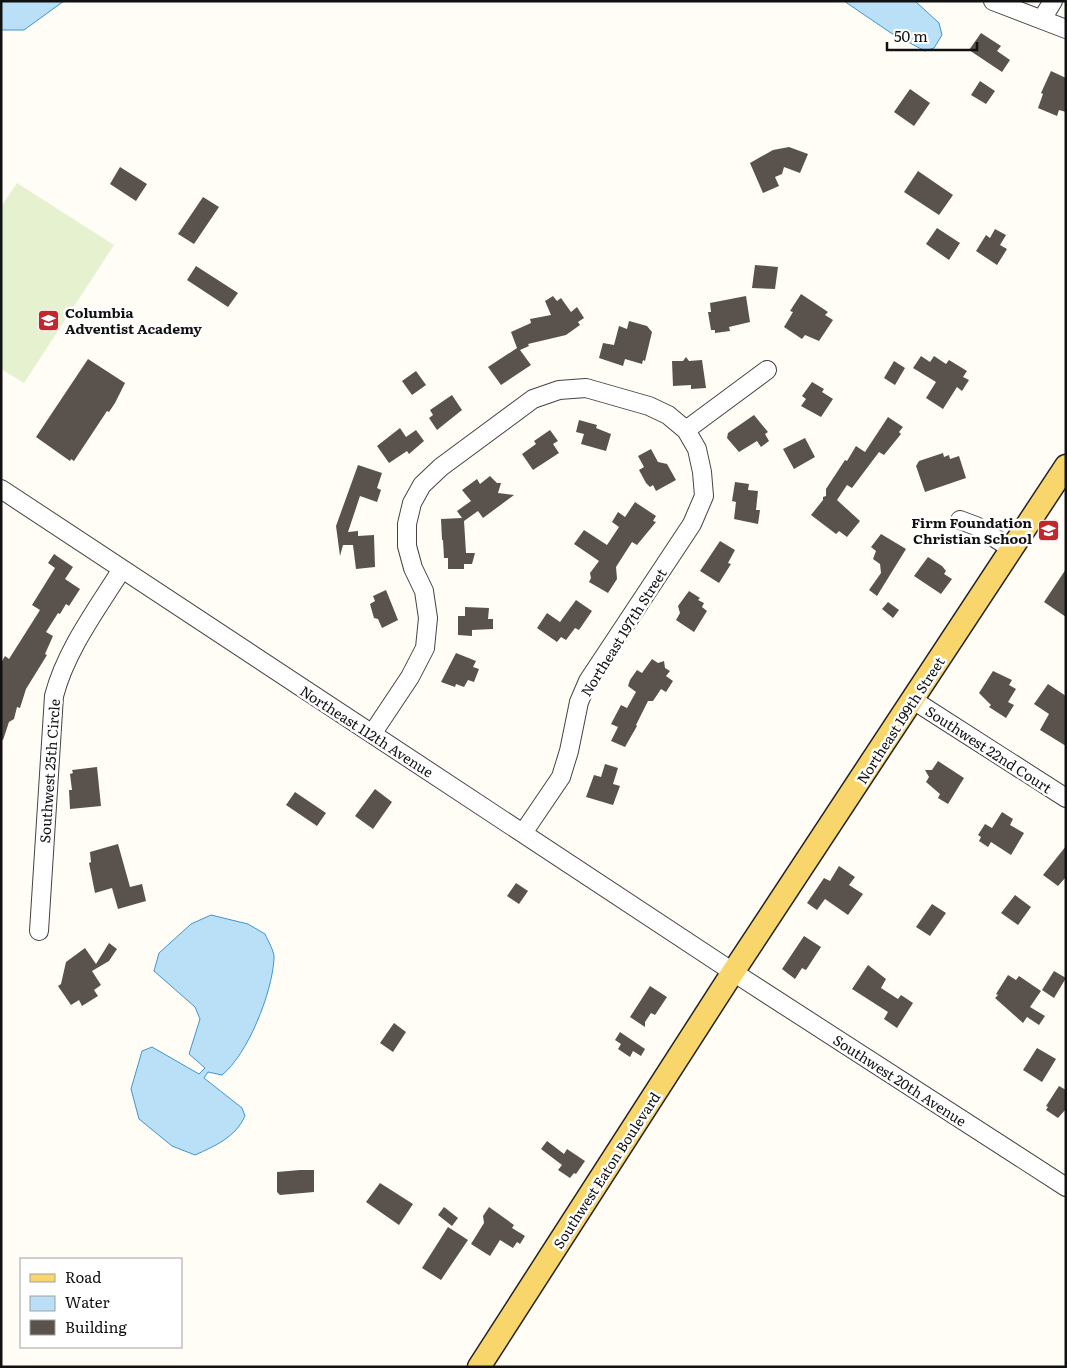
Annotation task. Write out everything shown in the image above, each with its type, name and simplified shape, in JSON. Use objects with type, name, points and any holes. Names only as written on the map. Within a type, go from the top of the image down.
[{"type":"main road","name":"Northeast 199th Street","points":[[734,972],[1066,466]]},
{"type":"main road","name":"Southwest Eaton Boulevard","points":[[479,1367],[734,972]]},
{"type":"street","points":[[993,1],[1066,28]]},
{"type":"street","points":[[1042,19],[1053,1]]},
{"type":"street","points":[[372,734],[410,677],[425,648],[428,618],[424,591],[413,568],[407,546],[407,524],[412,503],[418,491],[441,468],[533,399],[559,390],[586,388],[609,393],[668,415],[686,430],[767,370]]},
{"type":"street","name":"Northeast 197th Street","points":[[522,832],[561,777],[569,751],[579,702],[588,681],[692,524],[704,496],[702,472],[697,450],[686,430]]},
{"type":"street","name":"Northeast 112th Avenue","points":[[1,489],[734,972]]},
{"type":"street","points":[[960,520],[976,526],[1012,549]]},
{"type":"street","name":"Southwest 25th Circle","points":[[39,931],[54,696],[61,675],[80,637],[122,568]]},
{"type":"street","name":"Southwest 22nd Court","points":[[913,700],[1066,798]]},
{"type":"street","name":"Southwest 20th Avenue","points":[[734,972],[1066,1188]]},
{"type":"green space","points":[[17,183],[114,245],[24,383],[1,369],[1,207]]},
{"type":"water","points":[[1,1],[64,1],[24,30],[1,30]]},
{"type":"water","points":[[844,1],[915,1],[939,23],[942,35],[934,48],[925,51],[891,33]]},
{"type":"water","points":[[211,915],[248,924],[265,934],[274,959],[264,1005],[241,1053],[222,1075],[208,1072],[204,1078],[242,1108],[245,1116],[236,1130],[224,1140],[195,1155],[172,1146],[139,1119],[131,1089],[142,1051],[152,1047],[199,1074],[205,1068],[189,1054],[200,1019],[195,1007],[154,971],[159,953],[191,924]]},
{"type":"building","points":[[981,33],[1001,46],[997,51],[1010,60],[1002,72],[969,50]]},
{"type":"building","points":[[1051,71],[1066,78],[1066,112],[1059,110],[1057,116],[1038,108],[1043,94],[1041,93]]},
{"type":"building","points":[[980,81],[995,91],[986,104],[971,95]]},
{"type":"building","points":[[910,89],[930,103],[914,126],[894,112]]},
{"type":"building","points":[[789,147],[808,154],[800,173],[784,167],[782,174],[775,177],[779,186],[763,193],[750,163],[773,150]]},
{"type":"building","points":[[120,167],[147,184],[136,201],[110,184]]},
{"type":"building","points":[[918,171],[953,195],[939,215],[904,192]]},
{"type":"building","points":[[203,197],[219,207],[194,244],[178,234]]},
{"type":"building","points":[[937,228],[960,243],[949,260],[926,244]]},
{"type":"building","points":[[995,229],[1006,235],[1000,245],[1007,249],[997,265],[976,251],[986,235],[990,238]]},
{"type":"building","points":[[755,265],[778,267],[775,289],[752,288]]},
{"type":"building","points":[[196,266],[238,293],[228,307],[187,280]]},
{"type":"building","points":[[801,294],[828,312],[825,315],[833,320],[819,341],[805,335],[802,339],[784,327],[793,312],[790,311]]},
{"type":"building","points":[[553,296],[557,301],[561,298],[571,312],[577,307],[584,318],[578,322],[580,325],[566,335],[528,344],[529,346],[520,350],[531,365],[501,385],[488,367],[517,348],[511,332],[531,323],[530,319],[551,315],[545,301]]},
{"type":"building","points":[[746,296],[750,322],[729,327],[730,331],[715,333],[715,330],[711,330],[708,312],[711,312],[710,303]]},
{"type":"building","points":[[629,321],[647,326],[652,332],[645,361],[643,360],[642,364],[625,359],[623,366],[599,358],[603,343],[614,345],[619,326],[627,329]]},
{"type":"building","points":[[921,356],[930,362],[934,356],[946,364],[949,360],[967,371],[963,377],[969,380],[962,391],[957,387],[943,409],[926,398],[936,382],[913,368]]},
{"type":"building","points":[[686,357],[689,361],[702,360],[706,388],[691,389],[691,385],[673,386],[672,361],[683,361]]},
{"type":"building","points":[[88,359],[125,383],[109,412],[107,411],[74,461],[71,459],[70,461],[36,437]]},
{"type":"building","points":[[894,361],[905,368],[895,385],[884,378]]},
{"type":"building","points":[[416,371],[426,385],[412,395],[402,381]]},
{"type":"building","points":[[812,382],[824,389],[822,392],[833,399],[821,417],[801,406],[806,399],[802,396]]},
{"type":"building","points":[[452,395],[462,410],[437,430],[429,418],[433,415],[430,410]]},
{"type":"building","points":[[754,415],[768,432],[765,434],[769,441],[761,447],[757,441],[739,452],[727,438],[728,433]]},
{"type":"building","points":[[888,417],[903,427],[899,432],[901,434],[884,455],[879,452],[852,488],[847,485],[837,500],[860,521],[847,537],[839,531],[836,534],[811,515],[823,500],[823,497],[826,496],[826,489],[856,446],[865,452]]},
{"type":"building","points":[[579,420],[597,425],[596,428],[611,434],[606,451],[581,444],[584,434],[576,432]]},
{"type":"building","points":[[400,428],[406,437],[416,430],[424,441],[409,454],[407,451],[389,463],[377,446]]},
{"type":"building","points":[[550,430],[558,441],[553,444],[559,453],[533,470],[522,454],[536,444],[534,441]]},
{"type":"building","points":[[805,438],[815,457],[794,469],[783,449]]},
{"type":"building","points":[[651,449],[658,462],[667,464],[676,480],[656,491],[653,485],[650,487],[646,483],[639,470],[644,467],[638,456]]},
{"type":"building","points":[[943,453],[944,457],[949,455],[950,459],[959,456],[966,478],[925,492],[916,466],[919,461]]},
{"type":"building","points":[[358,465],[382,473],[377,488],[381,490],[377,502],[360,496],[348,532],[358,531],[358,536],[374,535],[375,567],[356,569],[353,545],[343,545],[340,556],[336,526]]},
{"type":"building","points":[[490,476],[497,483],[501,483],[498,493],[514,495],[483,518],[478,511],[464,521],[466,553],[475,553],[472,564],[464,564],[464,569],[448,569],[448,558],[444,558],[441,519],[462,518],[457,511],[471,501],[462,490],[477,479],[480,484]]},
{"type":"building","points":[[735,482],[749,484],[748,490],[758,491],[756,510],[760,510],[758,524],[734,519],[736,502],[732,501]]},
{"type":"building","points":[[635,502],[656,516],[653,521],[656,522],[637,545],[632,542],[616,567],[617,579],[608,593],[589,582],[591,578],[590,573],[599,561],[574,544],[584,530],[607,545],[619,527],[612,522],[618,512],[625,517]]},
{"type":"building","points":[[881,534],[906,549],[877,596],[869,590],[881,573],[880,564],[873,559],[876,551],[871,547]]},
{"type":"building","points":[[720,541],[735,550],[728,563],[731,564],[719,583],[700,571]]},
{"type":"building","points":[[54,554],[73,567],[65,579],[80,589],[69,606],[66,604],[60,614],[58,613],[46,632],[53,636],[45,654],[47,655],[26,689],[20,708],[17,707],[14,719],[9,722],[3,740],[1,739],[1,663],[5,656],[9,659],[40,610],[32,605],[55,568],[48,563]]},
{"type":"building","points":[[928,557],[942,566],[946,571],[944,574],[952,579],[941,594],[914,576]]},
{"type":"building","points":[[1066,569],[1066,617],[1044,602]]},
{"type":"building","points":[[386,590],[398,620],[382,628],[378,619],[374,618],[370,604],[375,601],[373,596]]},
{"type":"building","points":[[689,591],[700,598],[698,600],[704,603],[702,607],[707,611],[694,632],[676,620],[680,613],[678,606]]},
{"type":"building","points":[[576,600],[592,611],[579,630],[575,628],[566,640],[561,637],[557,642],[537,628],[547,613],[560,622]]},
{"type":"building","points":[[888,602],[899,610],[893,618],[882,609]]},
{"type":"building","points":[[465,607],[489,608],[488,619],[493,619],[493,629],[472,630],[472,636],[458,635],[458,616],[465,616]]},
{"type":"building","points":[[456,653],[476,661],[473,667],[479,669],[474,682],[468,680],[464,687],[456,684],[455,687],[441,682]]},
{"type":"building","points":[[652,659],[658,663],[664,661],[665,668],[670,671],[666,676],[673,681],[666,692],[661,689],[653,701],[648,701],[625,747],[611,741],[618,727],[611,724],[621,705],[627,708],[636,692],[628,686],[630,680],[637,670],[642,673]]},
{"type":"building","points":[[993,671],[1012,680],[1009,685],[1016,689],[1008,702],[1014,705],[1006,718],[989,707],[991,705],[979,693]]},
{"type":"building","points":[[1048,684],[1066,696],[1066,746],[1040,730],[1049,714],[1034,704]]},
{"type":"building","points":[[938,761],[964,778],[948,804],[938,798],[940,794],[926,782],[929,777],[925,770],[932,770]]},
{"type":"building","points":[[605,764],[618,768],[613,784],[620,786],[613,805],[586,797],[594,775],[601,777]]},
{"type":"building","points":[[97,767],[101,806],[70,809],[69,790],[72,790],[70,774],[73,773],[72,770]]},
{"type":"building","points":[[375,789],[392,802],[373,829],[355,816]]},
{"type":"building","points":[[295,792],[326,813],[317,826],[286,805]]},
{"type":"building","points":[[1002,812],[1013,819],[1010,825],[1024,833],[1011,855],[991,842],[988,847],[979,841],[981,837],[978,835],[985,824],[992,828]]},
{"type":"building","points":[[118,844],[130,887],[142,884],[146,901],[118,909],[112,888],[95,893],[89,863],[91,862],[90,852]]},
{"type":"building","points":[[1066,846],[1066,877],[1058,886],[1043,875]]},
{"type":"building","points":[[839,866],[855,877],[849,885],[863,894],[848,915],[825,899],[817,910],[807,903],[824,878],[830,881]]},
{"type":"building","points":[[516,883],[528,891],[519,904],[507,896]]},
{"type":"building","points":[[1015,895],[1031,907],[1018,925],[1001,913]]},
{"type":"building","points":[[932,904],[946,913],[930,936],[916,927]]},
{"type":"building","points":[[804,936],[821,947],[806,970],[802,968],[795,979],[782,969]]},
{"type":"building","points":[[109,943],[117,949],[109,961],[92,971],[101,985],[94,990],[98,996],[82,1006],[79,1000],[71,1005],[58,986],[61,984],[66,962],[85,948],[96,964]]},
{"type":"building","points":[[868,965],[886,979],[881,988],[898,999],[901,995],[913,1003],[897,1028],[884,1019],[888,1012],[852,989]]},
{"type":"building","points":[[1054,971],[1066,978],[1054,998],[1042,990]]},
{"type":"building","points":[[1008,975],[1016,980],[1019,976],[1041,991],[1030,1007],[1045,1016],[1039,1025],[1027,1017],[1023,1023],[995,998]]},
{"type":"building","points":[[650,986],[667,997],[655,1015],[651,1013],[645,1022],[645,1027],[630,1017]]},
{"type":"building","points":[[394,1023],[406,1032],[393,1052],[380,1043]]},
{"type":"building","points":[[620,1032],[645,1049],[641,1056],[633,1051],[630,1057],[618,1049],[621,1044],[615,1040]]},
{"type":"building","points":[[1037,1048],[1056,1059],[1042,1082],[1023,1070]]},
{"type":"building","points":[[1059,1086],[1066,1090],[1066,1109],[1058,1118],[1046,1110],[1048,1107],[1046,1106]]},
{"type":"building","points":[[547,1141],[564,1154],[567,1149],[585,1161],[576,1174],[574,1173],[570,1178],[558,1170],[562,1165],[541,1149]]},
{"type":"building","points":[[314,1170],[314,1192],[280,1195],[277,1192],[277,1172]]},
{"type":"building","points":[[380,1183],[413,1204],[399,1225],[366,1202]]},
{"type":"building","points":[[444,1207],[458,1218],[452,1226],[438,1215]]},
{"type":"building","points":[[489,1207],[514,1225],[512,1228],[525,1236],[520,1244],[517,1242],[513,1248],[500,1240],[490,1256],[471,1244],[484,1223],[483,1216]]},
{"type":"building","points":[[448,1227],[468,1240],[441,1280],[422,1268]]},
{"type":"place","name":"Columbia Adventist Academy","points":[[49,320]]},
{"type":"place","name":"Firm Foundation Christian School","points":[[1048,530]]}]
